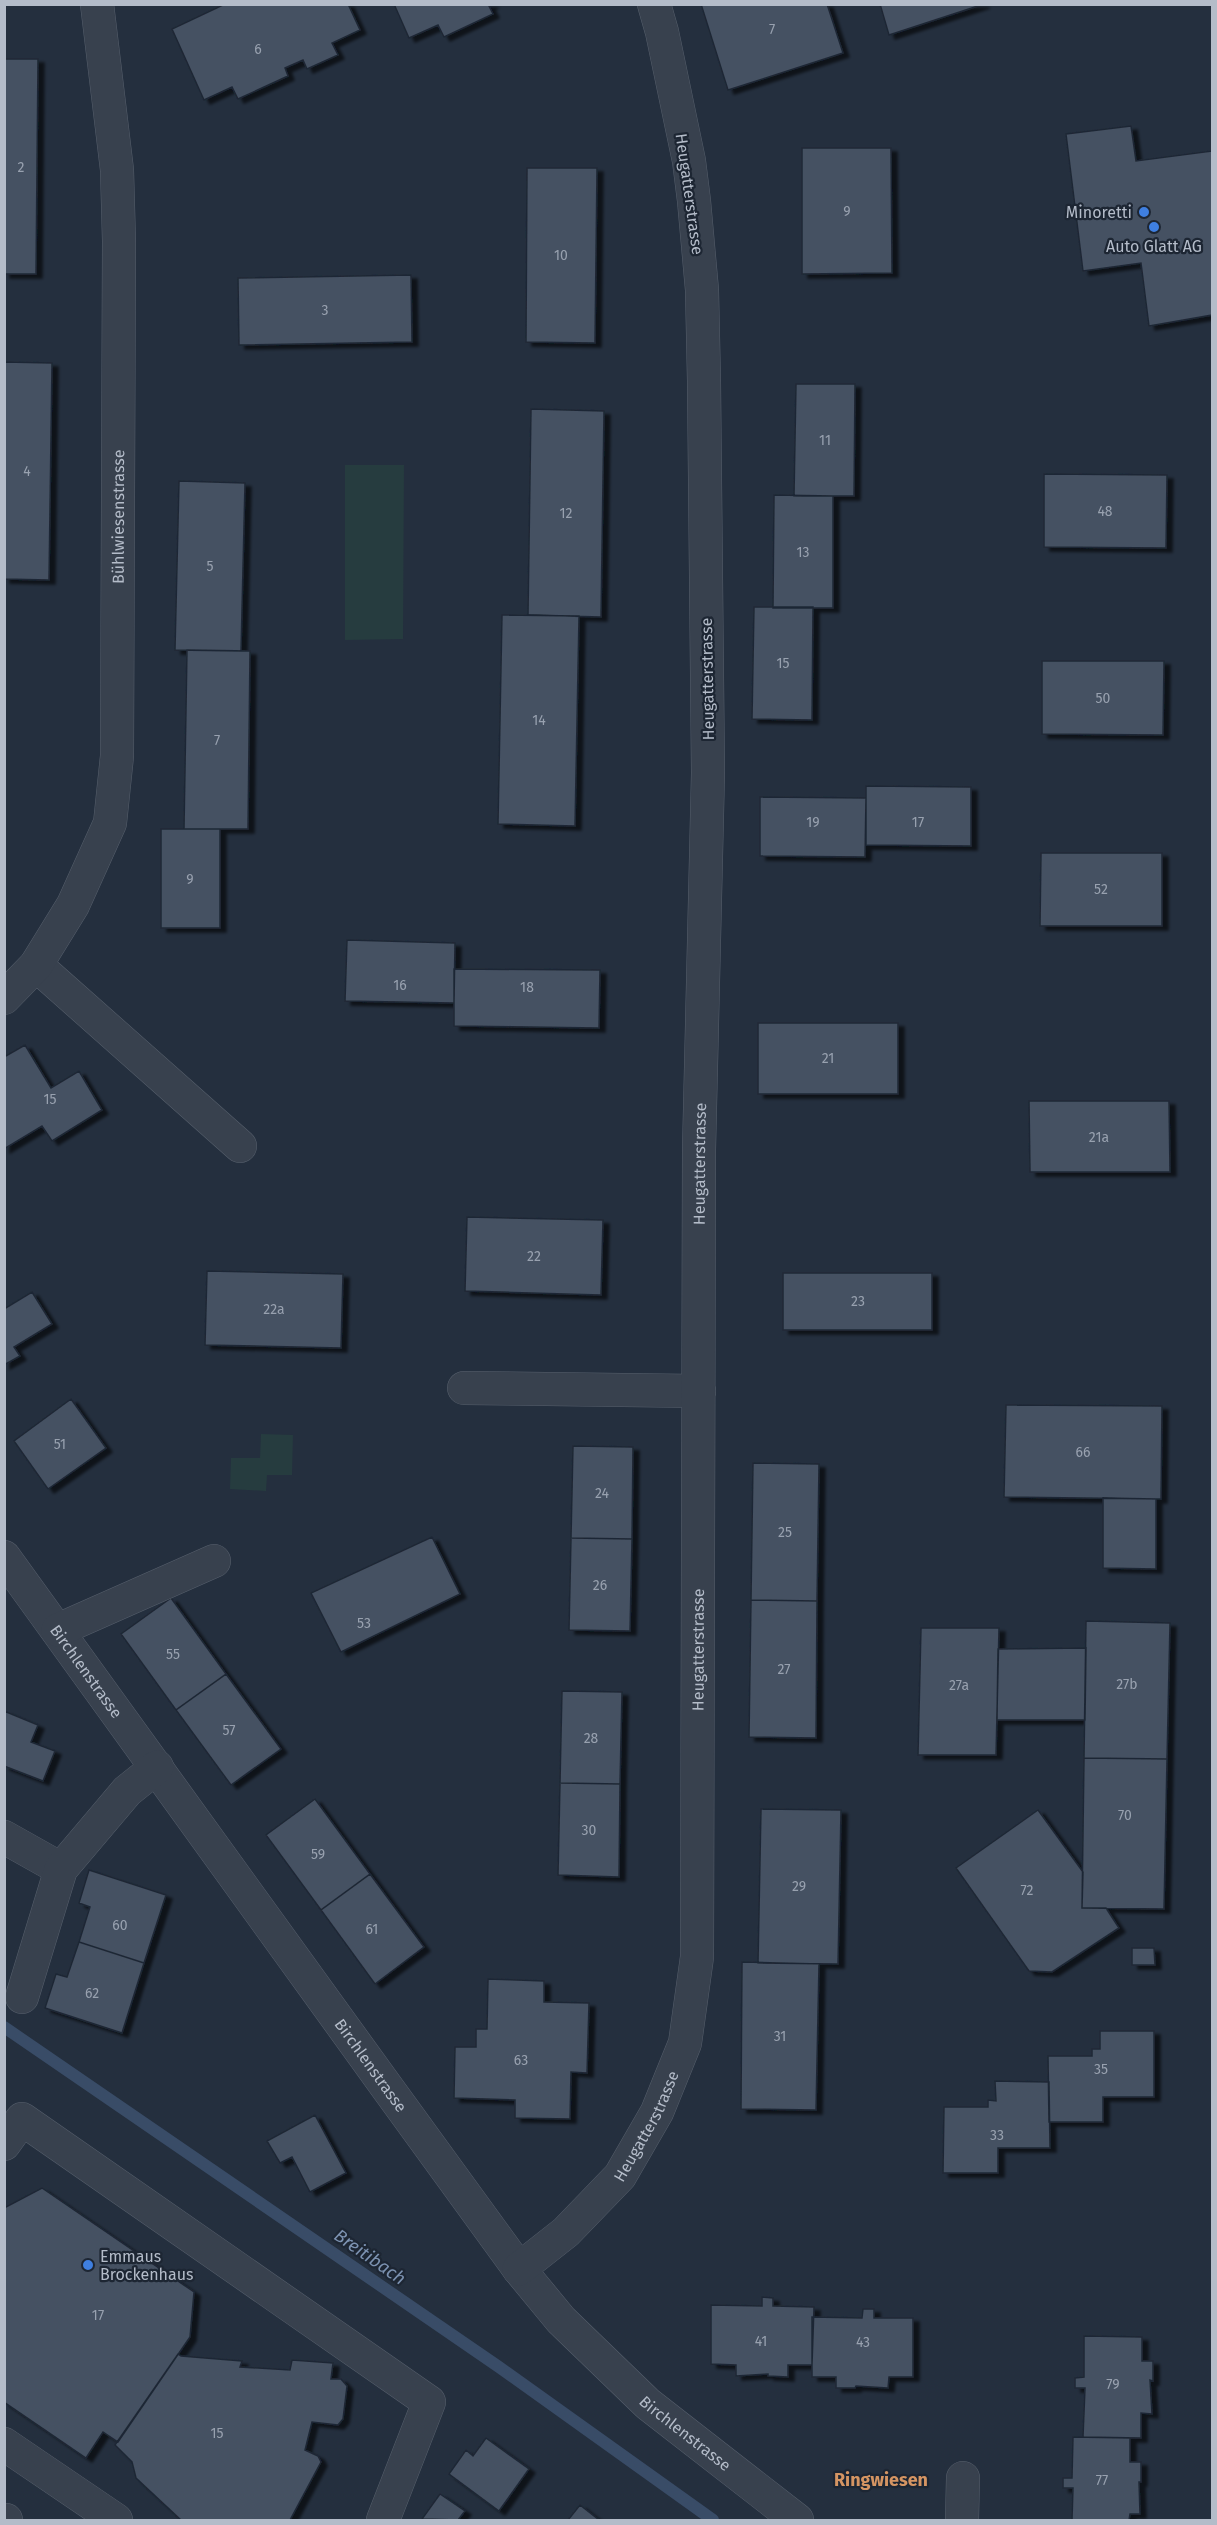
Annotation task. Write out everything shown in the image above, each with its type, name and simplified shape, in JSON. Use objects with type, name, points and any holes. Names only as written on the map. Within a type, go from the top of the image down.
[{"type":"street","name":"Bühlwiesenstrasse","points":[[4,998],[36,965],[74,904],[110,823],[117,756],[117,170],[97,4]]},
{"type":"street","name":"Heugatterstrasse","points":[[519,2269],[566,2232],[620,2176],[657,2112],[685,2043],[697,1958],[699,1150],[708,773],[702,290],[688,161],[662,32],[654,4]]},
{"type":"street","points":[[36,965],[240,1146]]},
{"type":"street","points":[[464,1389],[699,1391]]},
{"type":"street","name":"Birchlenstrasse","points":[[4,1557],[519,2269],[561,2320],[648,2404],[797,2520]]},
{"type":"street","points":[[58,1630],[214,1561]]},
{"type":"street","points":[[22,1997],[61,1869],[127,1791],[157,1767]]},
{"type":"street","points":[[4,1837],[61,1869]]},
{"type":"street","points":[[4,2144],[22,2119],[429,2402],[383,2520]]},
{"type":"street","points":[[4,2444],[116,2520]]},
{"type":"street","points":[[962,2520],[963,2478]]},
{"type":"green space","points":[[345,465],[404,465],[403,639],[345,640]]},
{"type":"green space","points":[[261,1434],[293,1435],[292,1475],[267,1475],[266,1491],[230,1489],[231,1458],[260,1458]]},
{"type":"building","points":[[225,4],[348,4],[360,30],[332,43],[338,55],[307,69],[303,60],[285,68],[288,76],[238,99],[232,87],[204,100],[172,29]]},
{"type":"building","points":[[394,4],[492,4],[489,6],[493,14],[444,37],[438,25],[409,38]]},
{"type":"building","points":[[701,4],[827,4],[843,53],[728,90]]},
{"type":"building","points":[[880,4],[984,4],[889,35]]},
{"type":"building","points":[[4,59],[38,59],[36,274],[4,274]]},
{"type":"building","name":"Minoretti","points":[[1131,126],[1136,161],[1212,151],[1212,315],[1149,326],[1141,263],[1083,271],[1066,134]]},
{"type":"building","points":[[802,148],[891,148],[892,273],[802,274]]},
{"type":"building","points":[[527,168],[597,168],[595,343],[526,342]]},
{"type":"building","points":[[411,275],[412,342],[239,345],[238,278]]},
{"type":"building","points":[[4,362],[52,363],[49,580],[4,579]]},
{"type":"building","points":[[796,384],[855,384],[854,496],[794,496]]},
{"type":"building","points":[[531,409],[604,411],[601,617],[528,615]]},
{"type":"building","points":[[1044,474],[1167,475],[1166,548],[1044,547]]},
{"type":"building","points":[[179,481],[245,483],[241,651],[175,650]]},
{"type":"building","points":[[774,495],[833,496],[833,608],[773,608]]},
{"type":"building","points":[[754,607],[813,607],[812,720],[752,719]]},
{"type":"building","points":[[502,615],[579,616],[575,826],[498,824]]},
{"type":"building","points":[[187,650],[250,651],[248,829],[184,829]]},
{"type":"building","points":[[1042,661],[1164,661],[1163,735],[1042,734]]},
{"type":"building","points":[[866,786],[971,787],[971,846],[866,845]]},
{"type":"building","points":[[760,797],[866,798],[865,857],[760,856]]},
{"type":"building","points":[[161,829],[220,829],[220,928],[161,928]]},
{"type":"building","points":[[1041,853],[1162,853],[1162,926],[1040,926]]},
{"type":"building","points":[[347,940],[455,943],[454,1003],[345,1001]]},
{"type":"building","points":[[454,969],[600,970],[599,1028],[454,1026]]},
{"type":"building","points":[[758,1023],[898,1023],[898,1094],[758,1094]]},
{"type":"building","points":[[25,1045],[51,1088],[79,1071],[102,1110],[52,1141],[42,1126],[4,1149],[4,1057]]},
{"type":"building","points":[[1029,1101],[1169,1101],[1170,1172],[1030,1172]]},
{"type":"building","points":[[467,1217],[603,1220],[601,1295],[465,1291]]},
{"type":"building","points":[[207,1271],[343,1274],[341,1348],[205,1345]]},
{"type":"building","points":[[783,1273],[932,1273],[932,1330],[783,1330]]},
{"type":"building","points":[[32,1292],[52,1324],[14,1347],[20,1356],[4,1365],[4,1309]]},
{"type":"building","points":[[71,1399],[106,1448],[48,1489],[14,1441]]},
{"type":"building","points":[[1006,1405],[1162,1406],[1161,1499],[1004,1497]]},
{"type":"building","points":[[573,1446],[633,1447],[632,1539],[571,1538]]},
{"type":"building","points":[[753,1463],[819,1464],[817,1601],[751,1600]]},
{"type":"building","points":[[1103,1498],[1156,1499],[1156,1569],[1103,1568]]},
{"type":"building","points":[[432,1537],[460,1594],[341,1652],[311,1593]]},
{"type":"building","points":[[571,1538],[632,1539],[630,1631],[569,1630]]},
{"type":"building","points":[[171,1598],[226,1674],[176,1710],[121,1634]]},
{"type":"building","points":[[751,1600],[817,1601],[816,1738],[749,1737]]},
{"type":"building","points":[[1086,1621],[1170,1623],[1167,1759],[1084,1758]]},
{"type":"building","points":[[921,1628],[999,1628],[996,1755],[918,1755]]},
{"type":"building","points":[[1086,1648],[1085,1720],[997,1720],[998,1649]]},
{"type":"building","points":[[226,1674],[281,1749],[231,1785],[176,1710]]},
{"type":"building","points":[[562,1691],[622,1692],[620,1784],[560,1783]]},
{"type":"building","points":[[4,1711],[38,1725],[31,1742],[55,1751],[43,1781],[4,1766]]},
{"type":"building","points":[[1084,1758],[1167,1759],[1164,1909],[1082,1908]]},
{"type":"building","points":[[560,1783],[620,1784],[619,1877],[558,1875]]},
{"type":"building","points":[[315,1799],[370,1874],[321,1910],[266,1835]]},
{"type":"building","points":[[761,1809],[841,1810],[838,1964],[758,1963]]},
{"type":"building","points":[[1038,1810],[1083,1872],[1082,1908],[1106,1908],[1119,1928],[1052,1972],[1029,1971],[956,1868]]},
{"type":"building","points":[[89,1870],[166,1895],[144,1963],[79,1942],[90,1907],[79,1903]]},
{"type":"building","points":[[370,1874],[424,1947],[375,1984],[321,1910]]},
{"type":"building","points":[[79,1942],[144,1963],[122,2033],[45,2008],[56,1974],[67,1977]]},
{"type":"building","points":[[1132,1948],[1154,1948],[1155,1965],[1132,1965]]},
{"type":"building","points":[[742,1962],[819,1964],[816,2110],[741,2109]]},
{"type":"building","points":[[488,1979],[544,1981],[544,2002],[589,2003],[587,2073],[571,2072],[570,2119],[515,2118],[515,2100],[454,2098],[455,2047],[476,2047],[476,2029],[487,2029]]},
{"type":"building","points":[[1100,2031],[1154,2031],[1154,2097],[1103,2097],[1103,2122],[1049,2122],[1048,2056],[1092,2056],[1092,2049],[1100,2049]]},
{"type":"building","points":[[995,2081],[1049,2082],[1050,2148],[998,2148],[998,2173],[943,2173],[944,2107],[988,2107],[988,2100],[996,2101]]},
{"type":"building","points":[[315,2115],[346,2173],[310,2192],[292,2157],[280,2163],[267,2141]]},
{"type":"building","points":[[42,2188],[194,2292],[190,2337],[118,2442],[103,2432],[86,2458],[4,2402],[4,2208]]},
{"type":"building","points":[[762,2297],[773,2298],[773,2306],[814,2307],[812,2365],[788,2365],[788,2377],[768,2376],[768,2374],[736,2376],[736,2365],[711,2364],[711,2305],[762,2306]]},
{"type":"building","points":[[863,2309],[874,2309],[874,2318],[913,2318],[913,2377],[889,2377],[888,2388],[856,2386],[855,2388],[836,2388],[836,2377],[812,2377],[812,2317],[862,2318]]},
{"type":"building","points":[[1084,2336],[1142,2337],[1142,2361],[1153,2361],[1153,2381],[1150,2380],[1152,2414],[1141,2413],[1141,2438],[1083,2437],[1085,2388],[1075,2388],[1075,2378],[1084,2377]]},
{"type":"building","points":[[178,2354],[242,2361],[240,2367],[290,2370],[292,2360],[333,2363],[331,2379],[341,2379],[347,2386],[343,2419],[338,2425],[312,2422],[305,2450],[318,2456],[321,2462],[290,2520],[181,2520],[136,2478],[132,2462],[115,2445]]},
{"type":"building","points":[[1073,2437],[1130,2438],[1130,2462],[1141,2462],[1140,2514],[1130,2514],[1129,2520],[1072,2520],[1073,2488],[1063,2488],[1063,2478],[1072,2478]]},
{"type":"building","points":[[486,2438],[529,2469],[499,2511],[449,2474],[466,2450],[473,2456]]},
{"type":"building","points":[[440,2494],[465,2511],[458,2520],[422,2519]]},
{"type":"building","points":[[580,2505],[599,2520],[568,2520]]},
{"type":"waterway","name":"Breitibach","points":[[4,2027],[499,2367],[713,2520]]},
{"type":"place","name":"Minoretti","points":[[1144,212]]},
{"type":"place","name":"Auto Glatt AG","points":[[1154,227]]},
{"type":"place","name":"Emmaus Brockenhaus","points":[[88,2265]]},
{"type":"district","name":"Ringwiesen","points":[[881,2480]]}]
